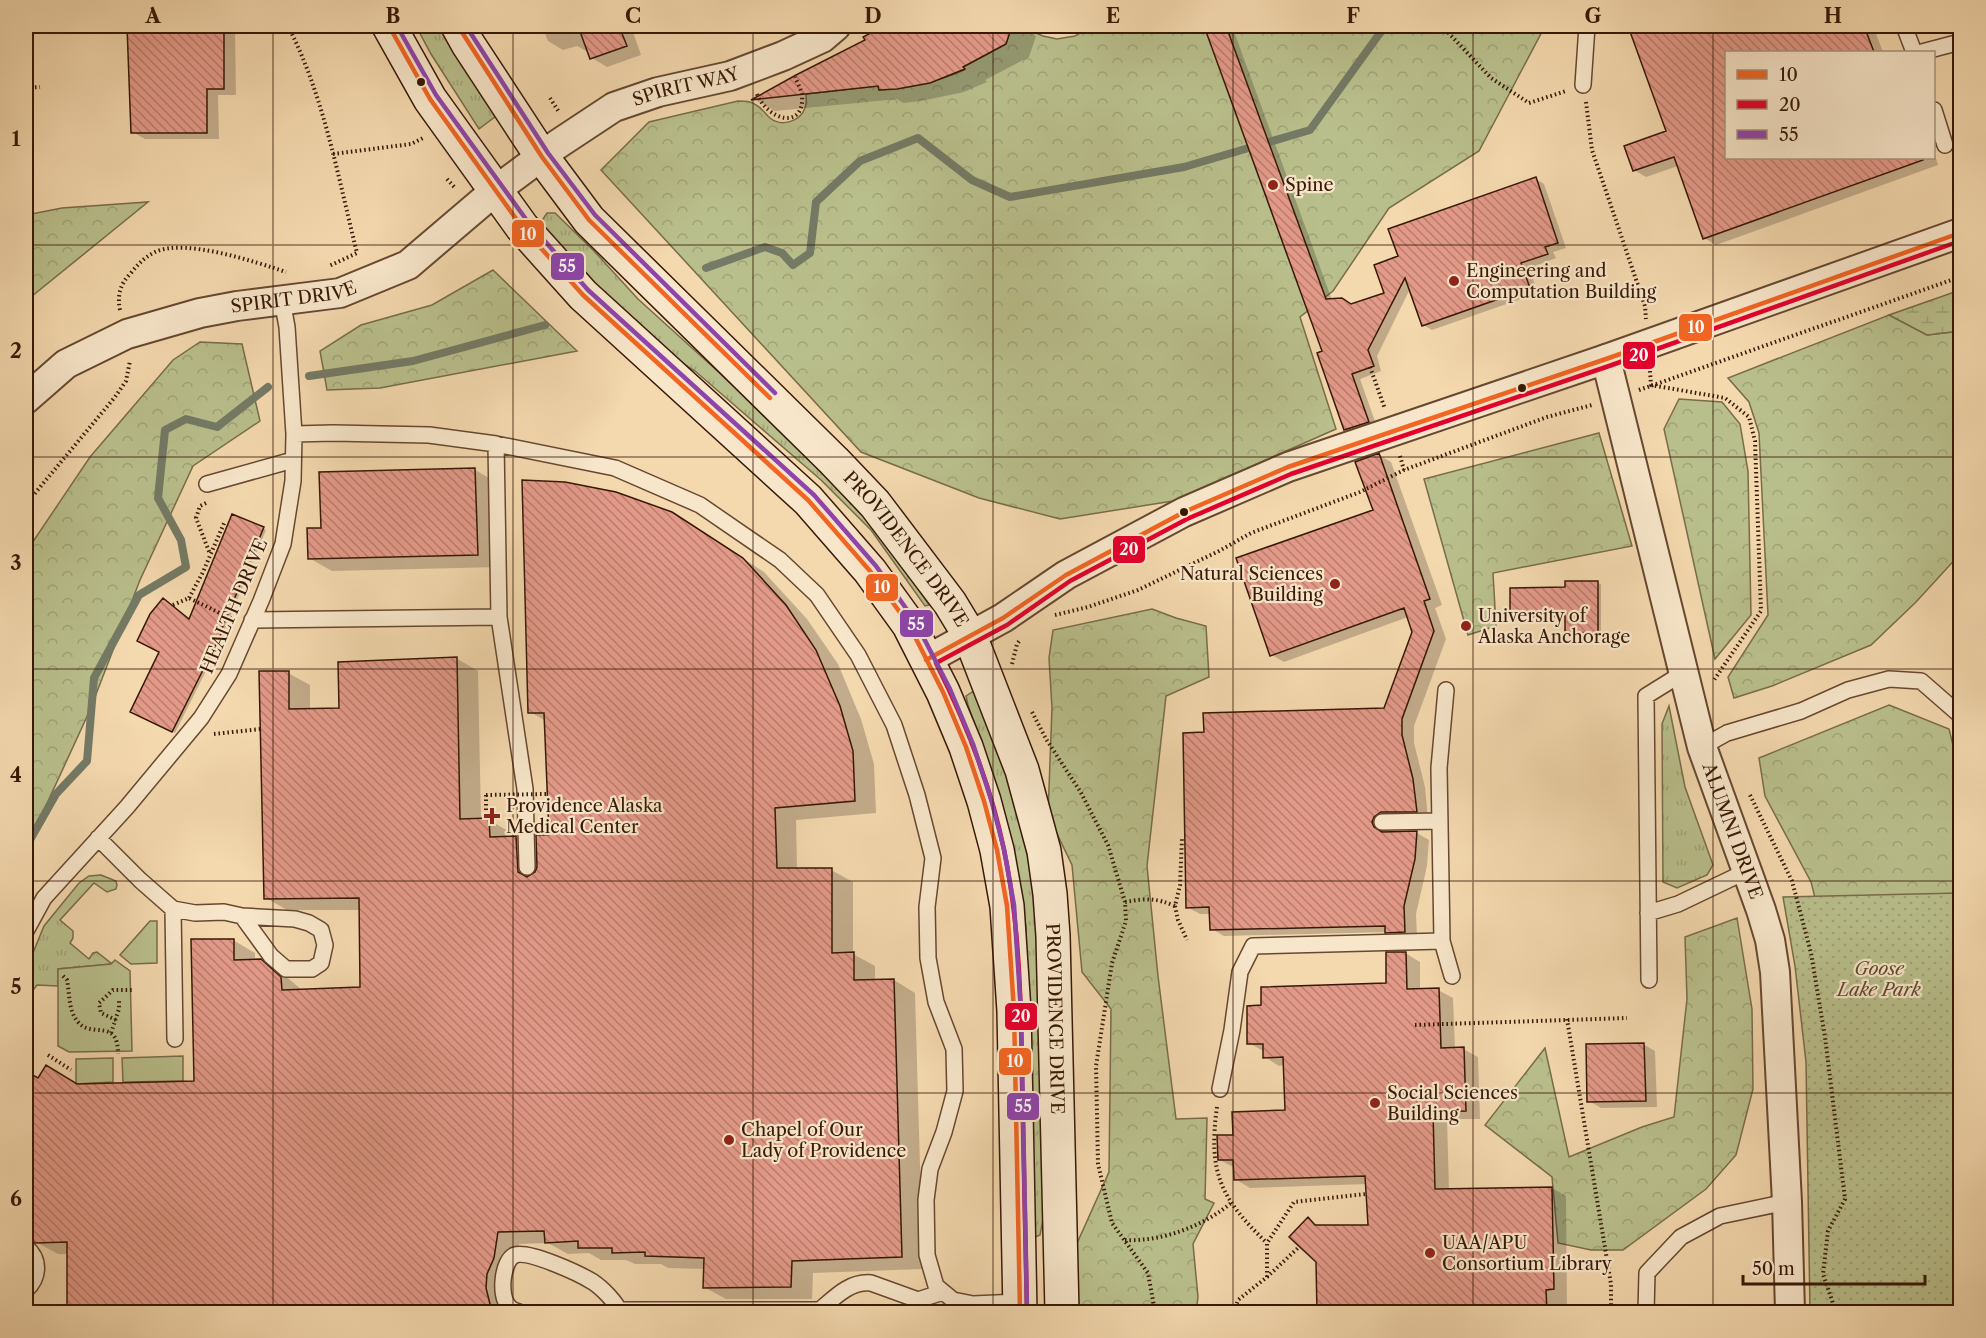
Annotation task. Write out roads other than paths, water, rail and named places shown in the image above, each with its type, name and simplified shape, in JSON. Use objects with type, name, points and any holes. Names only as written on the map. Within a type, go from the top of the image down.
[{"type":"main road","points":[[389,26],[430,99],[522,227],[583,295],[808,500],[870,571],[909,625],[943,692],[966,747],[984,801],[997,850],[1007,906],[1014,1011],[1020,1307]]},
{"type":"main road","name":"PROVIDENCE DRIVE","points":[[458,26],[542,157],[589,220],[875,504],[943,594],[970,636],[1022,770],[1044,851],[1050,894],[1062,1312]]},
{"type":"street","name":"SPIRIT WAY","points":[[542,157],[614,107],[658,92],[730,76],[822,38],[836,26]]},
{"type":"street","name":"SPIRIT DRIVE","points":[[26,399],[66,364],[127,334],[200,312],[340,294],[408,265],[496,190],[542,157]]},
{"type":"street","points":[[926,660],[1003,618],[1066,575],[1184,512],[1288,467],[1606,359],[1960,233]]},
{"type":"street","name":"ALUMNI DRIVE","points":[[1606,359],[1702,747],[1770,940],[1775,972],[1787,1202],[1790,1312]]},
{"type":"lane","points":[[1583,86],[1587,26]]},
{"type":"lane","points":[[1904,26],[1914,51]]},
{"type":"lane","points":[[1926,51],[1960,42]]},
{"type":"lane","points":[[1935,113],[1946,145]]},
{"type":"lane","name":"HEALTH DRIVE","points":[[26,931],[44,898],[172,754],[201,718],[229,674],[283,544],[289,511],[294,434],[287,327],[282,300]]},
{"type":"lane","points":[[294,434],[429,435],[496,444],[615,468],[700,505],[780,560],[817,596],[858,655],[894,725],[917,795],[933,858],[927,907],[928,958],[936,1002],[954,1049],[955,1091],[944,1132],[930,1169],[926,1200],[927,1255],[936,1286],[953,1300],[973,1304],[1020,1307]]},
{"type":"lane","points":[[496,444],[499,617],[525,789],[527,867]]},
{"type":"lane","points":[[207,483],[293,460]]},
{"type":"lane","points":[[252,620],[499,617]]},
{"type":"lane","points":[[1649,980],[1646,696],[1683,674]]},
{"type":"lane","points":[[1702,747],[1727,733],[1801,711],[1848,690],[1889,680],[1921,681],[1960,715]]},
{"type":"lane","points":[[1446,690],[1439,768],[1442,941],[1452,975]]},
{"type":"lane","points":[[1382,822],[1440,821]]},
{"type":"lane","points":[[98,838],[173,909],[195,913],[224,912],[242,916],[295,919],[309,923],[321,930],[325,945],[321,963],[312,969],[286,969],[271,956],[242,916]]},
{"type":"lane","points":[[1648,913],[1678,904],[1747,871]]},
{"type":"lane","points":[[173,909],[176,1039]]},
{"type":"lane","points":[[1220,1089],[1232,1030],[1239,972],[1253,946],[1442,941]]},
{"type":"lane","points":[[1646,1312],[1647,1274],[1681,1237],[1720,1216],[1787,1202]]},
{"type":"lane","points":[[26,1247],[34,1256],[36,1264],[33,1281],[26,1290]]},
{"type":"lane","points":[[519,1312],[507,1305],[502,1292],[506,1263],[514,1255],[524,1254],[560,1265],[594,1282],[620,1311],[831,1310],[837,1312]]},
{"type":"lane","points":[[820,1310],[836,1296],[852,1286],[863,1283],[872,1283],[918,1300],[943,1292]]},
{"type":"waterway","points":[[706,268],[765,247],[782,253],[793,265],[810,253],[816,202],[860,161],[918,138],[972,180],[1010,197],[1184,167],[1310,130],[1385,26]]},
{"type":"waterway","points":[[309,376],[413,361],[545,325]]},
{"type":"waterway","points":[[26,847],[56,794],[87,761],[94,678],[139,595],[186,567],[181,540],[158,498],[165,430],[186,419],[217,427],[268,387]]},
{"type":"place","name":"Spine","points":[[1273,185]]},
{"type":"place","name":"Engineering and Computation Building","points":[[1454,281]]},
{"type":"place","name":"Natural Sciences Building","points":[[1335,584]]},
{"type":"place","name":"University of Alaska Anchorage","points":[[1466,626]]},
{"type":"place","name":"Providence Alaska Medical Center","points":[[492,816]]},
{"type":"place","name":"Social Sciences Building","points":[[1375,1103]]},
{"type":"place","name":"Chapel of Our Lady of Providence","points":[[729,1140]]},
{"type":"place","name":"UAA/APU Consortium Library","points":[[1430,1253]]},
{"type":"park label","name":"Goose Lake Park","points":[[1879,979]]}]
